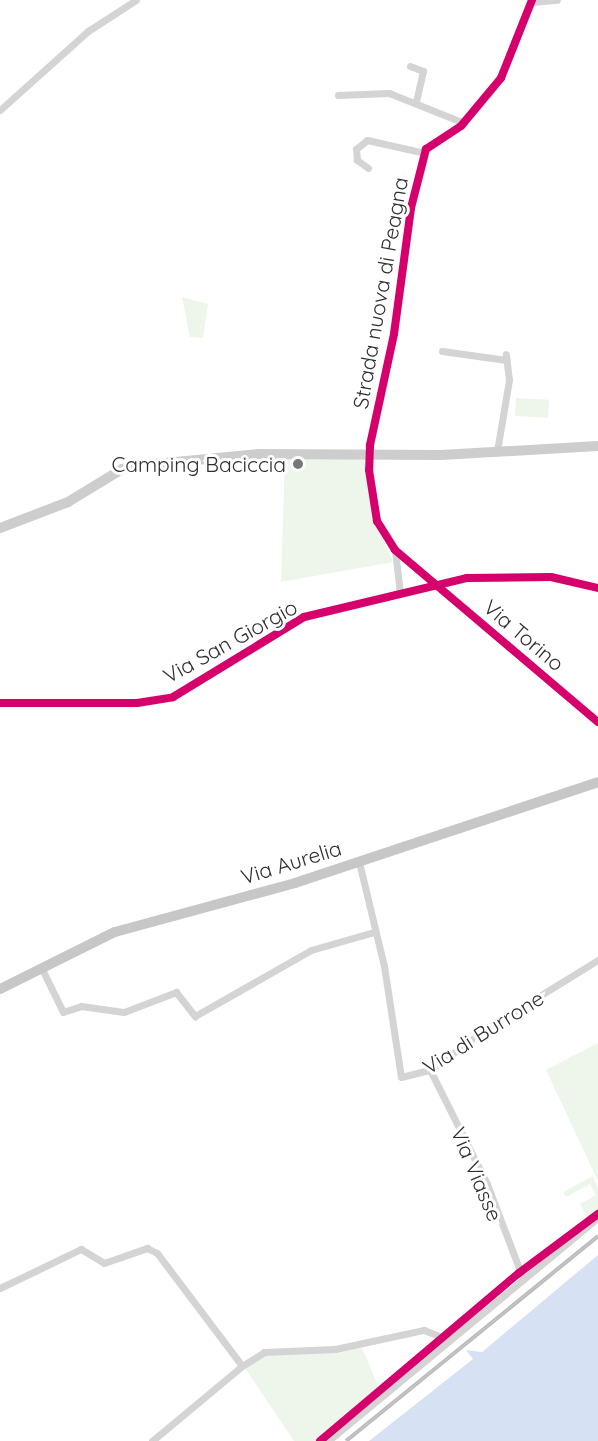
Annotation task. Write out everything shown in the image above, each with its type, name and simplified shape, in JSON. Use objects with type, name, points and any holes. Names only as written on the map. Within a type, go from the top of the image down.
[{"type":"main road","points":[[0,528],[68,502],[122,469],[258,454],[497,451],[598,446]]},
{"type":"main road","name":"Via Aurelia","points":[[0,988],[116,932],[359,862],[598,782]]},
{"type":"street","points":[[0,110],[88,31],[136,0]]},
{"type":"street","points":[[532,1],[557,0]]},
{"type":"street","name":"Strada nuova di Peagna","points":[[369,454],[394,334],[411,208],[425,153],[435,139],[464,123],[504,74],[532,1]]},
{"type":"street","points":[[410,66],[423,71],[416,102]]},
{"type":"street","points":[[338,95],[376,90],[416,102],[464,123]]},
{"type":"street","points":[[368,168],[357,160],[356,149],[367,140],[425,153]]},
{"type":"street","points":[[442,351],[506,357],[508,388],[497,451]]},
{"type":"street","name":"Via Torino","points":[[369,454],[377,521],[395,550],[598,722]]},
{"type":"street","points":[[395,550],[400,594]]},
{"type":"street","name":"Via San Giorgio","points":[[0,703],[137,703],[173,697],[304,617],[439,587],[467,578],[508,574],[598,588]]},
{"type":"street","name":"Via di Burrone","points":[[359,862],[384,966],[399,1074],[405,1078],[430,1070],[489,1027],[598,960]]},
{"type":"street","points":[[41,967],[63,1012],[81,1006],[124,1012],[176,992],[194,1016],[311,950],[374,932]]},
{"type":"street","name":"Via Viasse","points":[[430,1070],[486,1184],[523,1279]]},
{"type":"street","points":[[328,1441],[598,1218]]},
{"type":"street","points":[[0,1288],[81,1250],[104,1263],[151,1249],[242,1366]]},
{"type":"street","points":[[152,1441],[242,1366],[264,1352],[335,1349],[424,1330],[449,1340]]},
{"type":"shaded area","points":[[182,297],[208,304],[203,338],[190,337]]},
{"type":"shaded area","points":[[516,398],[549,400],[548,418],[515,416]]},
{"type":"shaded area","name":"Camping Baciccia","points":[[285,457],[364,457],[375,522],[393,562],[281,582]]},
{"type":"shaded area","points":[[598,1043],[598,1181],[546,1070]]},
{"type":"shaded area","points":[[593,1176],[598,1188],[598,1212],[588,1220],[580,1204],[596,1195],[590,1184],[566,1197],[563,1192]]},
{"type":"shaded area","points":[[362,1348],[380,1390],[315,1441],[294,1441],[245,1368],[270,1354]]},
{"type":"water","points":[[598,1255],[598,1441],[369,1441],[473,1359],[466,1350],[482,1352]]},
{"type":"railway","points":[[346,1441],[598,1236]]},
{"type":"cycle path","points":[[532,0],[501,78],[461,126],[426,149],[411,208],[394,334],[370,445],[369,470],[377,521],[395,550],[598,722]]},
{"type":"cycle path","points":[[0,703],[137,703],[173,697],[304,617],[467,578],[551,577],[598,588]]},
{"type":"cycle path","points":[[320,1441],[519,1273],[598,1214]]},
{"type":"place","name":"Camping Baciccia","points":[[298,464]]}]
